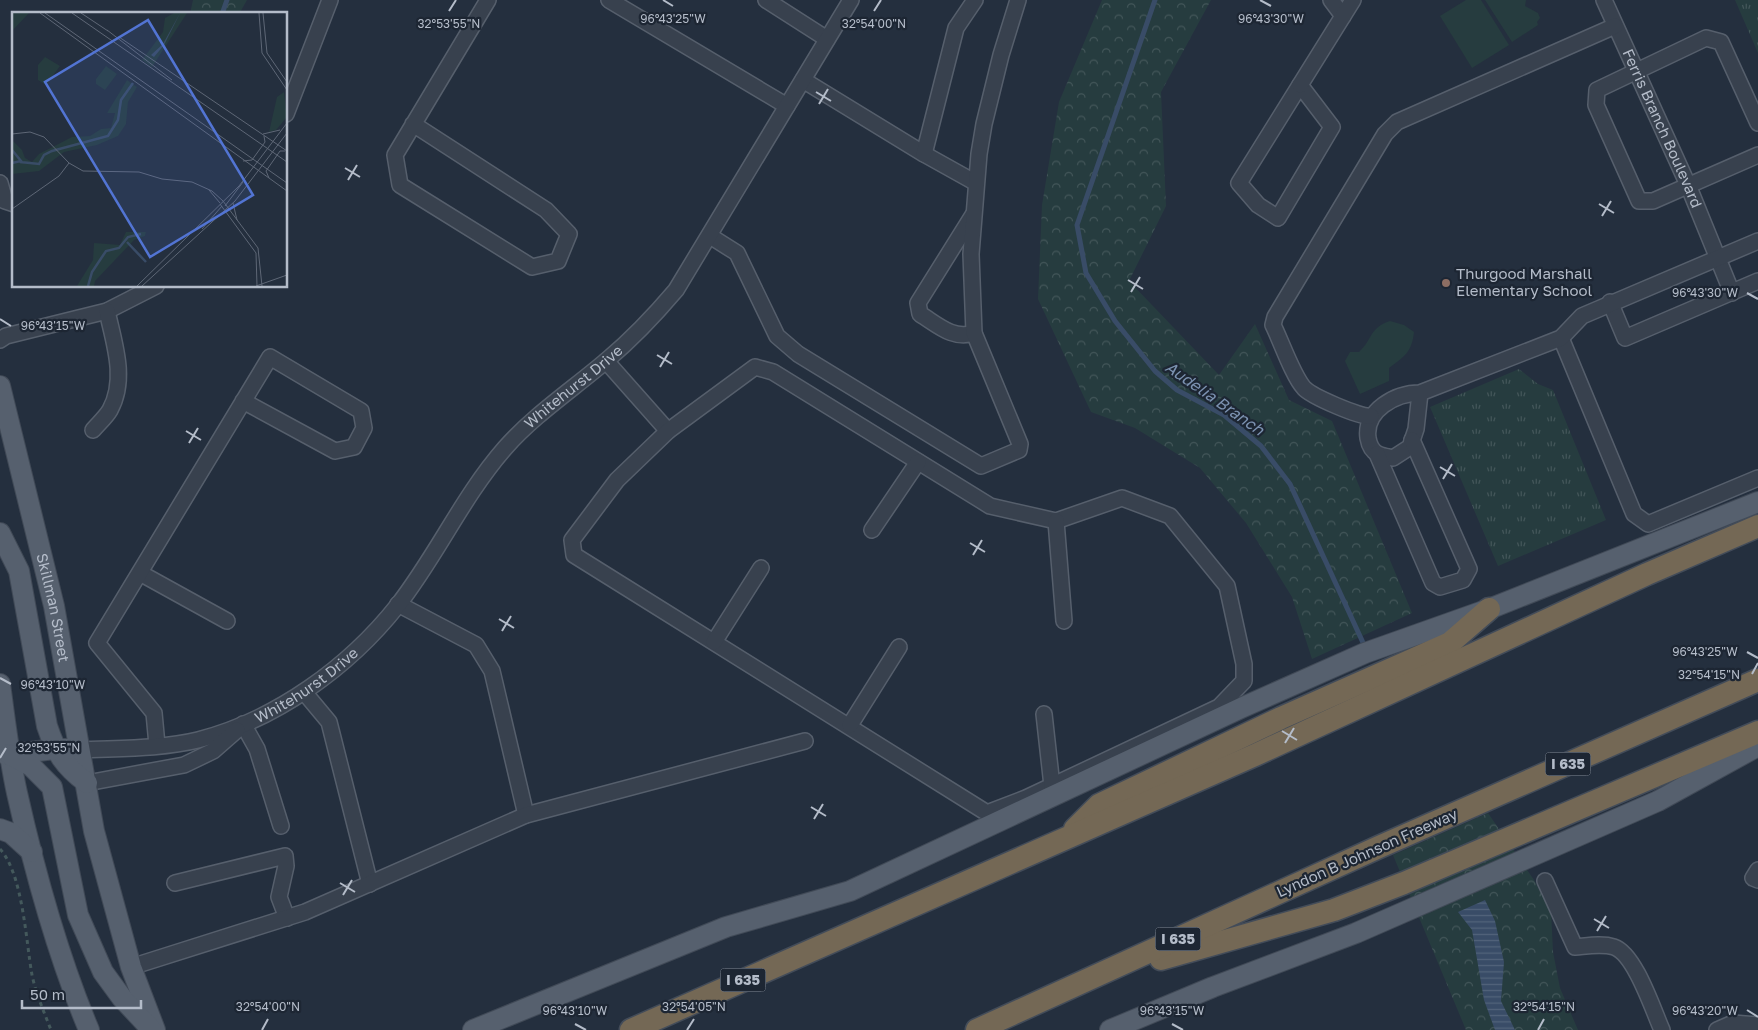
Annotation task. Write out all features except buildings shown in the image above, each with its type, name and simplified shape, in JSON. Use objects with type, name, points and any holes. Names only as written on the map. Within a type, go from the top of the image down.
[{"type":"highway","points":[[1067,837],[1255,755],[1638,578],[1758,526]]},
{"type":"highway","points":[[1067,837],[1099,805],[1281,718],[1450,642],[1489,609]]},
{"type":"highway","name":"Lyndon B Johnson Freeway","points":[[977,1030],[1095,978],[1379,846],[1758,680]]},
{"type":"highway","points":[[1095,978],[1334,910],[1404,883],[1758,732]]},
{"type":"highway","name":"I 635","points":[[631,1030],[1067,837]]},
{"type":"main road","name":"Skillman Street","points":[[0,386],[54,606],[87,783],[94,831],[131,967],[155,1030]]},
{"type":"main road","points":[[473,1030],[726,927],[850,891],[1250,704],[1366,653],[1489,609],[1758,502]]},
{"type":"main road","points":[[0,533],[19,570],[47,726],[54,749],[69,770],[87,783]]},
{"type":"main road","points":[[0,684],[8,793],[32,852],[72,990],[89,1030]]},
{"type":"main road","points":[[1110,1030],[1213,987],[1356,933],[1658,801],[1758,746]]},
{"type":"main road","points":[[5,755],[54,749],[80,750]]},
{"type":"main road","points":[[5,755],[31,766],[52,787],[78,914],[103,972],[122,998],[151,1030]]},
{"type":"main road","points":[[8,793],[87,783]]},
{"type":"main road","points":[[0,829],[11,833],[32,852]]},
{"type":"street","points":[[288,109],[330,0]]},
{"type":"street","points":[[413,124],[546,210],[569,234],[558,260],[532,267],[400,185],[395,155],[413,124],[488,0]]},
{"type":"street","points":[[609,0],[788,106]]},
{"type":"street","points":[[766,0],[827,39]]},
{"type":"street","name":"Whitehurst Drive","points":[[80,750],[157,745],[198,740],[244,724],[272,711],[304,692],[367,639],[398,604],[491,464],[518,434],[644,328],[676,290],[851,0]]},
{"type":"street","points":[[924,154],[956,28],[975,0]]},
{"type":"street","points":[[710,236],[737,253],[777,336],[798,354],[981,466],[1019,450],[1020,444],[974,333],[971,254],[976,183],[984,124],[1001,55],[1018,0]]},
{"type":"street","points":[[1331,0],[1343,16]]},
{"type":"street","points":[[1300,85],[1332,127],[1278,218],[1258,205],[1239,183],[1300,85],[1353,0]]},
{"type":"street","name":"Ferris Branch Boulevard","points":[[1604,0],[1639,72],[1732,293]]},
{"type":"street","points":[[1615,26],[1397,122],[1385,134],[1275,317],[1273,325],[1304,389],[1354,414],[1364,417],[1371,416],[1384,405],[1405,393],[1420,393],[1561,338],[1582,316],[1610,302],[1758,241]]},
{"type":"street","points":[[1758,123],[1721,42],[1706,38],[1639,72],[1597,90],[1596,105],[1639,201],[1653,200],[1758,154]]},
{"type":"street","points":[[803,80],[924,154],[976,183]]},
{"type":"street","points":[[0,183],[4,201],[12,203]]},
{"type":"street","points":[[974,333],[964,336],[954,335],[920,314],[918,303],[975,212]]},
{"type":"street","points":[[1610,302],[1625,338],[1758,281]]},
{"type":"street","points":[[0,340],[6,336],[107,311],[152,288]]},
{"type":"street","points":[[93,430],[110,410],[118,388],[119,365],[107,311]]},
{"type":"street","points":[[1561,338],[1634,514],[1648,524],[1758,478]]},
{"type":"street","points":[[157,745],[154,713],[97,643],[140,573],[243,401],[270,357],[361,411],[364,428],[354,447],[335,451],[243,401]]},
{"type":"street","points":[[606,361],[668,431]]},
{"type":"street","points":[[755,367],[773,372],[990,506],[1056,521],[1122,498],[1170,516],[1226,586],[1244,664],[1244,681],[1219,707],[1052,786],[987,813],[850,725],[574,555],[572,540],[617,480],[668,431],[755,367]]},
{"type":"street","points":[[1377,454],[1393,458],[1410,447],[1420,393]]},
{"type":"street","points":[[1371,416],[1367,429],[1370,445],[1377,454],[1433,583],[1440,587],[1464,580],[1469,569],[1412,440]]},
{"type":"street","points":[[872,530],[918,462]]},
{"type":"street","points":[[1056,521],[1064,621]]},
{"type":"street","points":[[714,642],[761,568]]},
{"type":"street","points":[[140,573],[227,621]]},
{"type":"street","points":[[398,604],[476,645],[492,671],[526,815]]},
{"type":"street","points":[[850,725],[899,647]]},
{"type":"street","points":[[304,692],[329,722],[370,884]]},
{"type":"street","points":[[1044,714],[1052,786]]},
{"type":"street","points":[[244,724],[257,749],[281,826]]},
{"type":"street","name":"Whitehurst Drive","points":[[87,783],[184,765],[213,751],[244,724]]},
{"type":"street","points":[[131,967],[287,918],[370,884],[526,815],[805,741]]},
{"type":"street","points":[[175,882],[285,856],[286,866],[280,897],[287,918]]},
{"type":"street","points":[[1758,870],[1753,878],[1758,880]]},
{"type":"street","points":[[1545,881],[1575,947],[1607,946],[1614,947],[1625,953],[1636,970],[1662,1030]]},
{"type":"street","points":[[1717,1030],[1733,1023],[1758,1026]]},
{"type":"path","points":[[0,849],[11,865],[27,933],[32,975],[51,1030]]},
{"type":"green space","points":[[193,0],[247,0],[240,12],[190,12]]},
{"type":"green space","points":[[1102,0],[1211,0],[1161,92],[1166,206],[1129,281],[1219,375],[1255,324],[1289,400],[1332,421],[1412,613],[1312,659],[1292,597],[1246,523],[1200,468],[1135,428],[1091,412],[1038,299],[1042,205],[1059,102]]},
{"type":"green space","points":[[1466,0],[1481,0],[1509,45],[1472,68],[1440,16]]},
{"type":"green space","points":[[1485,0],[1526,0],[1525,6],[1538,13],[1540,18],[1537,22],[1538,25],[1512,42]]},
{"type":"green space","points":[[1735,0],[1758,0],[1758,53]]},
{"type":"green space","points":[[1390,321],[1404,325],[1414,332],[1411,345],[1403,357],[1389,368],[1389,381],[1360,394],[1345,361],[1350,352],[1359,352],[1378,327]]},
{"type":"green space","points":[[1519,369],[1538,384],[1553,390],[1606,520],[1498,566],[1430,407]]},
{"type":"green space","points":[[1488,813],[1534,880],[1551,911],[1553,952],[1560,988],[1578,1030],[1466,1030],[1393,855]]},
{"type":"water","points":[[1485,900],[1495,921],[1504,962],[1501,1001],[1515,1030],[1495,1030],[1484,1000],[1472,930],[1458,912]]},
{"type":"waterway","points":[[223,12],[227,0]]},
{"type":"waterway","name":"Audelia Branch","points":[[1155,0],[1077,225],[1086,273],[1115,321],[1155,371],[1177,390],[1224,415],[1261,446],[1290,484],[1365,647]]},
{"type":"place","name":"Thurgood Marshall Elementary School","points":[[1446,283]]}]
